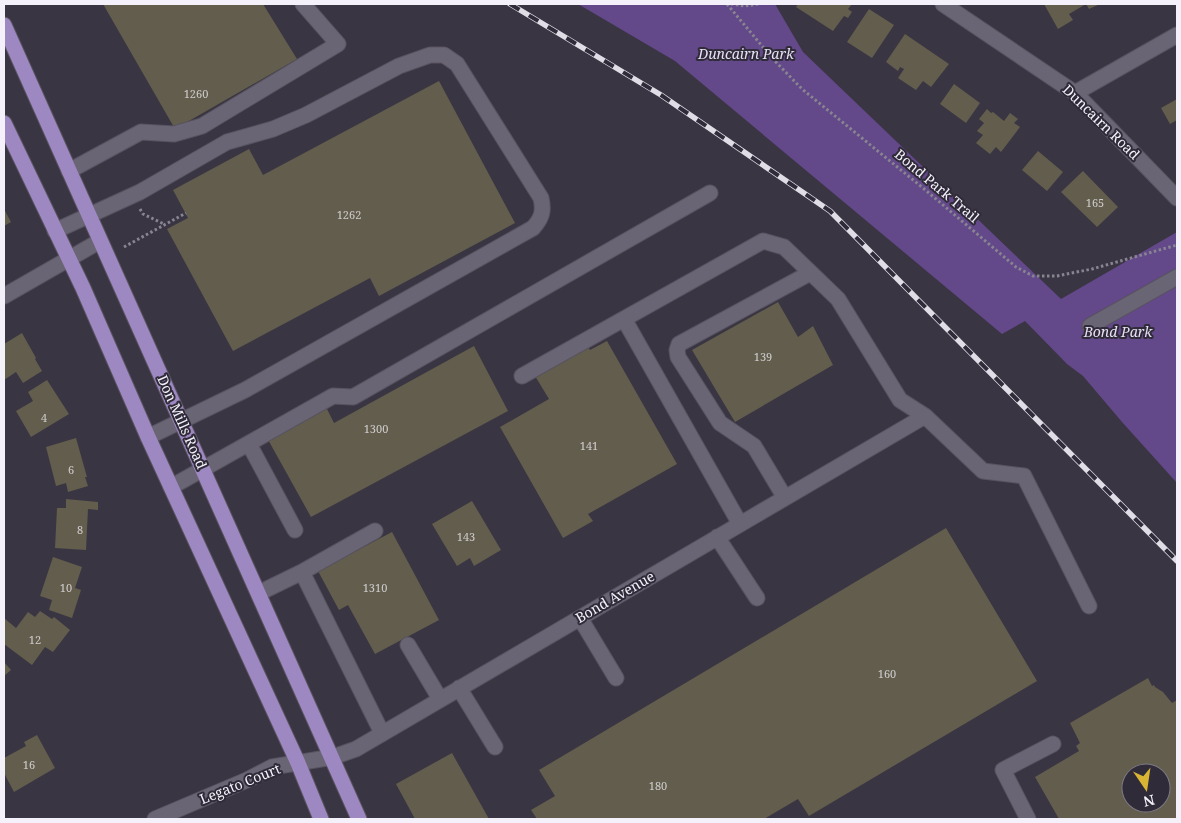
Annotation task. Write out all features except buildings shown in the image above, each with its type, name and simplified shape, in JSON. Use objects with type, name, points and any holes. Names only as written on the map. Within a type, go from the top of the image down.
[{"type":"main road","name":"Don Mills Road","points":[[4,25],[360,819]]},
{"type":"main road","points":[[4,123],[69,258],[148,437],[298,762],[321,819]]},
{"type":"street","points":[[69,171],[141,132],[174,134],[202,126],[338,44],[303,4]]},
{"type":"street","name":"Duncairn Road","points":[[943,4],[1075,93],[1177,198]]},
{"type":"street","points":[[1075,93],[1177,35]]},
{"type":"street","points":[[56,231],[132,196],[227,142],[273,129],[306,115],[399,66],[430,55],[444,55],[457,64],[541,198],[543,208],[541,220],[533,228],[246,390],[148,437]]},
{"type":"street","points":[[171,486],[204,470],[333,396],[353,397],[710,193]]},
{"type":"street","points":[[4,296],[100,241]]},
{"type":"street","points":[[522,376],[763,241],[784,247],[838,299],[900,400],[925,416],[982,471],[1024,476],[1089,606]]},
{"type":"street","points":[[785,498],[754,446],[720,424],[678,357],[677,350],[679,344],[810,272]]},
{"type":"street","points":[[1090,326],[1177,277]]},
{"type":"street","points":[[624,319],[740,524]]},
{"type":"street","name":"Bond Avenue","points":[[298,762],[332,757],[352,750],[925,416]]},
{"type":"street","points":[[249,444],[295,530]]},
{"type":"street","points":[[258,593],[302,572],[375,531]]},
{"type":"street","points":[[717,537],[757,598]]},
{"type":"street","points":[[302,572],[382,733]]},
{"type":"street","points":[[580,618],[616,678]]},
{"type":"street","points":[[408,645],[440,699]]},
{"type":"street","points":[[459,688],[495,746]]},
{"type":"street","points":[[1028,819],[1003,770],[1053,744]]},
{"type":"street","name":"Legato Court","points":[[155,819],[247,780],[272,767],[298,762]]},
{"type":"path","name":"Bond Park Trail","points":[[727,4],[777,64],[802,89],[1025,273],[1045,277],[1070,274],[1177,245]]},
{"type":"path","points":[[731,4],[745,6],[759,4]]},
{"type":"path","points":[[132,196],[143,214],[164,225]]},
{"type":"path","points":[[124,247],[186,213]]},
{"type":"green space","name":"Duncairn Park","points":[[578,4],[775,4],[803,52],[1061,299],[1177,232],[1177,483],[1083,376],[1067,364],[1025,321],[1002,334],[675,61]]},
{"type":"railway","points":[[510,4],[661,95],[830,211],[1177,561]]},
{"type":"park label","name":"Bond Park","points":[[1118,332]]}]
